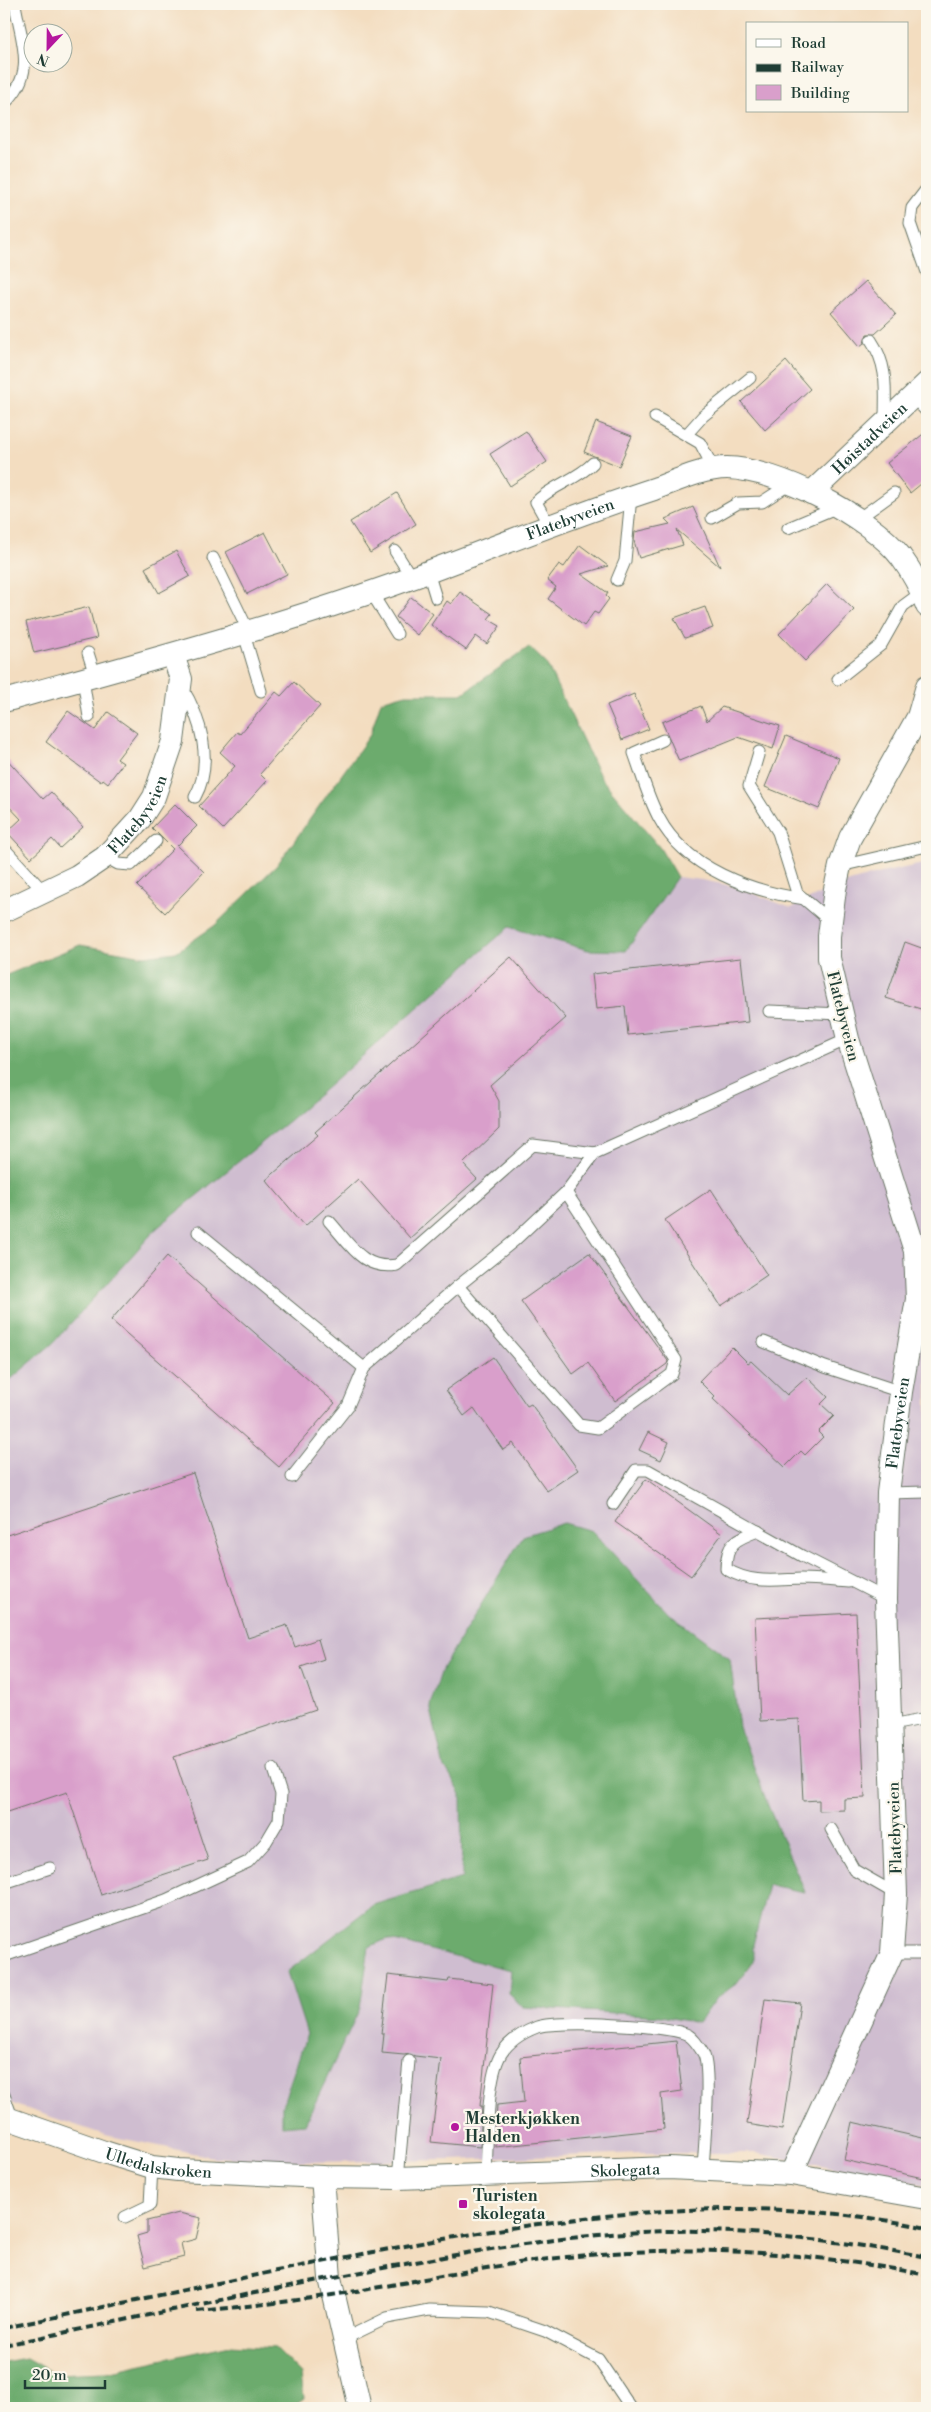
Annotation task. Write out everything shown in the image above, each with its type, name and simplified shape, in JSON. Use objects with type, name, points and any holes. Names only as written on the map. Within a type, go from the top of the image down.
[{"type":"street","name":"Høistadveien","points":[[811,493],[885,422],[922,397]]},
{"type":"street","name":"Flatebyveien","points":[[4,701],[247,633],[420,575],[631,496],[714,469],[740,469],[790,484],[811,493],[858,519],[900,555],[924,599]]},
{"type":"street","name":"Flatebyveien","points":[[4,911],[76,876],[105,857],[140,819],[154,797],[173,741],[180,685],[173,655]]},
{"type":"street","name":"Flatebyveien","points":[[791,2174],[892,1953],[896,1894],[892,1726],[886,1599],[888,1492],[901,1392],[922,1300],[915,1251],[848,1040],[830,958],[830,921],[840,866],[850,838],[918,717],[927,686]]},
{"type":"street","name":"Ulledalskroken","points":[[8,2118],[152,2167],[322,2177]]},
{"type":"street","name":"Skolegata","points":[[322,2177],[398,2178],[669,2168],[791,2174],[927,2198]]},
{"type":"street","points":[[322,2177],[327,2260],[360,2408]]},
{"type":"lane","points":[[4,104],[23,79],[26,54],[15,4]]},
{"type":"lane","points":[[925,192],[912,208],[910,223],[927,272]]},
{"type":"lane","points":[[871,340],[881,355],[885,376],[885,422]]},
{"type":"lane","points":[[686,435],[703,416],[750,378]]},
{"type":"lane","points":[[655,417],[700,443],[714,469]]},
{"type":"lane","points":[[550,527],[536,502],[543,495],[587,470],[593,463]]},
{"type":"lane","points":[[712,518],[738,503],[762,502],[790,484]]},
{"type":"lane","points":[[858,519],[894,494]]},
{"type":"lane","points":[[617,580],[625,561],[631,496]]},
{"type":"lane","points":[[788,528],[838,507]]},
{"type":"lane","points":[[395,551],[420,575],[436,598]]},
{"type":"lane","points":[[213,558],[247,633],[261,691]]},
{"type":"lane","points":[[371,592],[397,634]]},
{"type":"lane","points":[[838,679],[881,645],[903,606],[924,599]]},
{"type":"lane","points":[[88,653],[89,717]]},
{"type":"lane","points":[[180,685],[192,703],[200,732],[205,764],[203,783],[195,796]]},
{"type":"lane","points":[[663,740],[634,753],[659,818],[674,841],[695,859],[728,876],[779,896],[804,899]]},
{"type":"lane","points":[[759,752],[748,786],[778,832],[797,893],[830,921]]},
{"type":"lane","points":[[105,857],[118,864],[131,865],[156,841]]},
{"type":"lane","points":[[840,866],[927,846]]},
{"type":"lane","points":[[4,848],[44,892]]},
{"type":"lane","points":[[769,1011],[842,1014]]},
{"type":"lane","points":[[292,1477],[348,1406],[364,1368],[458,1286],[514,1241],[566,1192],[595,1153],[848,1040]]},
{"type":"lane","points":[[329,1221],[364,1261],[383,1268],[397,1265],[533,1146],[595,1153]]},
{"type":"lane","points":[[458,1286],[579,1424],[598,1428],[672,1374],[676,1360],[566,1192]]},
{"type":"lane","points":[[198,1232],[364,1368]]},
{"type":"lane","points":[[764,1342],[825,1366],[901,1392]]},
{"type":"lane","points":[[613,1504],[636,1470],[648,1470],[886,1599]]},
{"type":"lane","points":[[888,1492],[927,1492]]},
{"type":"lane","points":[[758,1531],[738,1538],[726,1553],[726,1568],[739,1577],[767,1581],[803,1579],[853,1582]]},
{"type":"lane","points":[[892,1726],[927,1718]]},
{"type":"lane","points":[[4,1956],[166,1900],[248,1862],[266,1842],[279,1820],[281,1794],[273,1769]]},
{"type":"lane","points":[[831,1829],[854,1870],[896,1894]]},
{"type":"lane","points":[[4,1882],[50,1868]]},
{"type":"lane","points":[[892,1953],[927,1954]]},
{"type":"lane","points":[[486,2174],[494,2071],[502,2052],[515,2038],[539,2026],[590,2023],[654,2028],[688,2035],[703,2054],[708,2073],[703,2170]]},
{"type":"lane","points":[[398,2178],[409,2060]]},
{"type":"lane","points":[[4,2095],[8,2118]]},
{"type":"lane","points":[[124,2217],[150,2205],[152,2167]]},
{"type":"lane","points":[[344,2339],[387,2318],[430,2310],[489,2312],[545,2331],[598,2358],[631,2408]]},
{"type":"shaded area","points":[[927,863],[927,2185],[756,2153],[640,2153],[452,2160],[297,2162],[213,2157],[105,2135],[4,2101],[4,1385],[52,1344],[157,1228],[291,1119],[509,927],[588,950],[626,951],[677,877],[737,887],[791,908],[836,886],[877,874]],"holes":[[[592,1531],[669,1614],[730,1659],[739,1727],[769,1808],[805,1892],[768,1885],[753,1945],[753,1963],[736,1984],[715,1999],[697,2023],[509,1994],[511,1970],[387,1939],[368,1947],[360,2008],[283,2126],[282,2106],[307,2034],[287,1972],[373,1905],[463,1878],[461,1794],[443,1764]]]},
{"type":"green space","points":[[529,647],[546,663],[601,778],[660,848],[677,877],[626,951],[588,950],[509,927],[291,1119],[157,1228],[52,1344],[4,1385],[4,976],[80,945],[144,956],[176,952],[214,926],[277,865],[370,735],[381,701],[406,694],[462,694]]},
{"type":"green space","points":[[564,1523],[592,1531],[669,1614],[730,1659],[739,1727],[769,1808],[805,1892],[768,1885],[753,1945],[753,1962],[736,1984],[715,1999],[698,2023],[661,2016],[523,2007],[509,1994],[511,1970],[387,1939],[369,1947],[360,2008],[305,2124],[282,2126],[282,2106],[307,2034],[287,1972],[373,1905],[462,1878],[461,1794],[443,1764],[430,1705],[443,1667],[523,1536]]},
{"type":"green space","points":[[230,2345],[275,2348],[301,2374],[304,2399],[291,2408],[4,2408],[4,2362],[26,2358],[55,2374],[106,2372]]},
{"type":"building","points":[[866,281],[896,315],[875,334],[867,334],[864,343],[860,346],[831,312]]},
{"type":"building","points":[[786,361],[810,389],[765,430],[741,402]]},
{"type":"building","points":[[596,422],[632,436],[619,466],[584,452]]},
{"type":"building","points":[[526,431],[547,462],[510,486],[490,454]]},
{"type":"building","points":[[927,431],[927,479],[910,493],[887,463]]},
{"type":"building","points":[[397,493],[416,524],[370,553],[350,522]]},
{"type":"building","points":[[693,507],[720,567],[677,530],[683,545],[639,558],[634,541],[635,532],[670,524],[665,519]]},
{"type":"building","points":[[265,532],[287,574],[247,594],[226,552]]},
{"type":"building","points":[[580,545],[608,566],[581,574],[608,593],[606,596],[609,599],[598,614],[594,612],[584,626],[548,599],[556,587],[547,580],[559,564],[564,567]]},
{"type":"building","points":[[176,551],[190,576],[159,593],[145,568]]},
{"type":"building","points":[[827,584],[854,610],[805,661],[779,634]]},
{"type":"building","points":[[460,592],[492,614],[488,619],[500,626],[487,644],[476,636],[466,650],[431,625],[447,601],[451,604]]},
{"type":"building","points":[[411,597],[433,614],[417,635],[396,617]]},
{"type":"building","points":[[89,607],[97,638],[34,653],[26,622]]},
{"type":"building","points":[[705,607],[713,628],[685,638],[674,618]]},
{"type":"building","points":[[294,682],[320,706],[260,774],[267,781],[223,829],[199,806],[235,766],[220,752],[237,732],[240,734],[276,692],[281,696]]},
{"type":"building","points":[[634,694],[649,729],[622,740],[607,705]]},
{"type":"building","points":[[701,706],[707,721],[722,707],[780,726],[773,749],[738,737],[679,761],[662,722]]},
{"type":"building","points":[[68,711],[95,730],[108,712],[137,733],[117,759],[123,763],[108,783],[103,779],[101,782],[46,742]]},
{"type":"building","points":[[786,736],[839,758],[819,809],[765,787]]},
{"type":"building","points":[[4,756],[43,799],[51,792],[83,827],[60,848],[52,839],[31,858],[7,832],[21,819],[4,801]]},
{"type":"building","points":[[175,804],[197,826],[177,846],[204,872],[165,913],[137,886],[173,849],[152,828]]},
{"type":"building","points":[[905,942],[927,950],[927,1011],[886,998]]},
{"type":"building","points":[[511,957],[566,1018],[490,1085],[499,1101],[499,1129],[463,1164],[477,1179],[410,1238],[358,1179],[305,1226],[266,1180],[318,1135],[315,1132]]},
{"type":"building","points":[[741,958],[748,1022],[628,1035],[625,1006],[596,1009],[592,974]]},
{"type":"building","points":[[711,1189],[767,1275],[721,1306],[665,1220]]},
{"type":"building","points":[[589,1253],[668,1361],[667,1364],[615,1401],[588,1363],[573,1374],[521,1301]]},
{"type":"building","points":[[167,1256],[335,1403],[279,1467],[111,1320]]},
{"type":"building","points":[[732,1347],[748,1363],[751,1361],[787,1395],[807,1377],[828,1397],[821,1404],[834,1416],[818,1432],[823,1437],[805,1455],[801,1451],[785,1467],[713,1399],[715,1397],[699,1381]]},
{"type":"building","points":[[493,1357],[527,1406],[531,1404],[578,1470],[547,1491],[513,1443],[503,1450],[474,1408],[464,1416],[446,1390]]},
{"type":"building","points":[[648,1432],[669,1442],[661,1460],[639,1450]]},
{"type":"building","points":[[193,1473],[248,1638],[287,1625],[295,1647],[318,1639],[324,1659],[301,1667],[316,1710],[174,1757],[208,1860],[101,1895],[67,1792],[4,1813],[4,1536]]},
{"type":"building","points":[[646,1479],[722,1534],[691,1576],[615,1522]]},
{"type":"building","points":[[856,1613],[865,1798],[844,1799],[844,1810],[819,1811],[819,1800],[803,1801],[799,1719],[760,1721],[755,1618]]},
{"type":"building","points":[[388,1975],[448,1982],[449,1979],[493,1984],[480,2106],[482,2106],[480,2147],[431,2142],[441,2059],[410,2054],[382,2053],[384,2034],[381,2034]]},
{"type":"building","points":[[765,1999],[800,2003],[782,2130],[747,2124]]},
{"type":"building","points":[[676,2041],[682,2091],[661,2094],[664,2129],[495,2147],[497,2105],[524,2102],[520,2057]]},
{"type":"building","points":[[852,2122],[927,2139],[927,2179],[844,2160]]},
{"type":"building","points":[[179,2213],[201,2218],[196,2239],[181,2243],[184,2257],[145,2267],[137,2236],[147,2233],[147,2221]]},
{"type":"railway","points":[[4,2328],[363,2254],[503,2229],[574,2219],[715,2209],[786,2210],[856,2216],[927,2228]]},
{"type":"railway","points":[[4,2345],[355,2273],[477,2251],[589,2236],[663,2231],[728,2232],[842,2243],[927,2257]]},
{"type":"railway","points":[[197,2311],[315,2298],[537,2260],[614,2253],[704,2251],[792,2255],[836,2260],[927,2275]]},
{"type":"place","name":"Mesterkjøkken Halden","points":[[455,2127]]},
{"type":"place","name":"Turisten skolegata","points":[[463,2204]]}]
